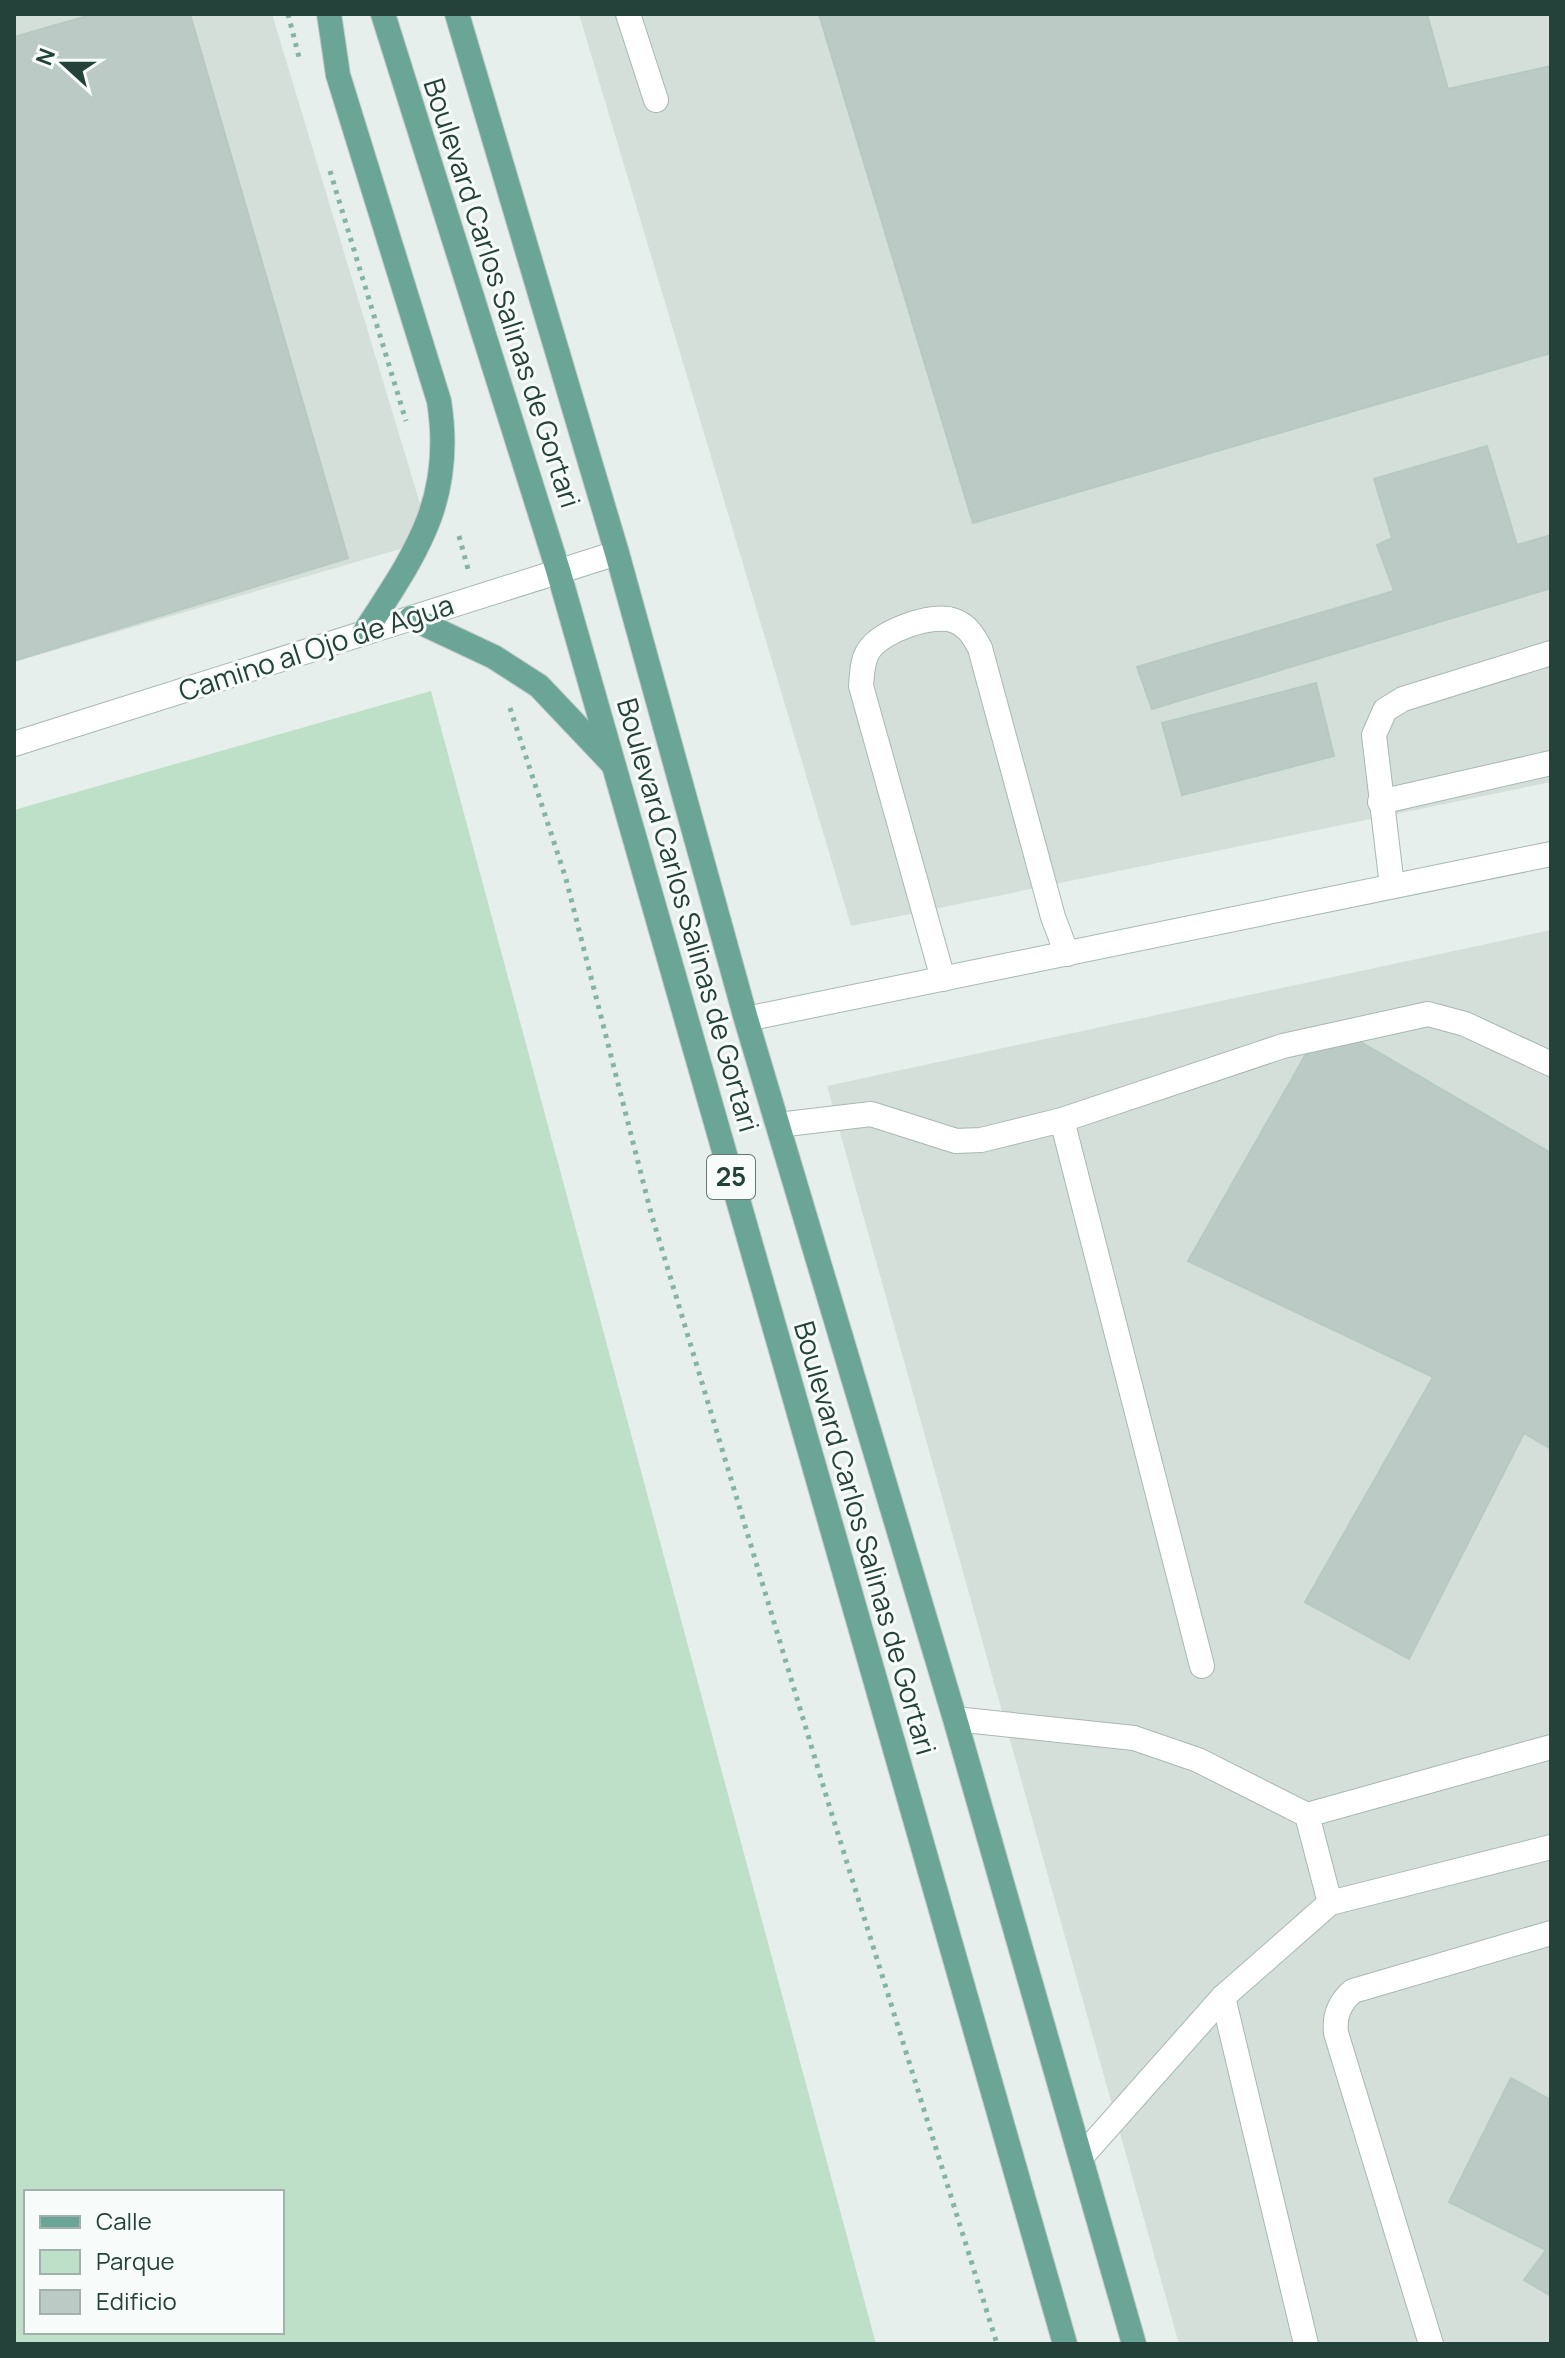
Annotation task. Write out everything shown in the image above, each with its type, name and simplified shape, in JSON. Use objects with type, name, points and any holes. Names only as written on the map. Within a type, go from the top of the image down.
[{"type":"main road","points":[[329,14],[338,75],[439,401],[445,435],[432,519],[410,562],[364,633]]},
{"type":"main road","name":"Boulevard Carlos Salinas de Gortari","points":[[383,14],[558,570],[1065,2344]]},
{"type":"main road","name":"Boulevard Carlos Salinas de Gortari","points":[[457,14],[617,553],[746,1019],[955,1719],[1134,2344]]},
{"type":"main road","points":[[411,618],[494,657],[539,686],[613,765]]},
{"type":"street","points":[[628,14],[656,100]]},
{"type":"street","name":"Camino al Ojo de Agua","points":[[14,744],[617,553]]},
{"type":"street","points":[[943,979],[861,686],[867,652],[878,639],[934,619],[954,621],[972,632],[980,648],[1049,902],[1067,954]]},
{"type":"street","points":[[1392,886],[1374,735],[1385,710],[1403,699],[1551,653]]},
{"type":"street","points":[[1380,802],[1551,763]]},
{"type":"street","points":[[746,1019],[1551,854]]},
{"type":"street","points":[[778,1125],[871,1114],[956,1141],[969,1140],[1062,1120],[1283,1046],[1428,1014],[1465,1024],[1551,1064]]},
{"type":"street","points":[[1062,1120],[1202,1666]]},
{"type":"street","points":[[955,1719],[1134,1738],[1198,1760],[1307,1815],[1551,1747]]},
{"type":"street","points":[[1307,1815],[1330,1903]]},
{"type":"street","points":[[1082,2156],[1223,1997],[1330,1903],[1551,1847]]},
{"type":"street","points":[[1431,2344],[1336,2033],[1336,2018],[1344,1999],[1353,1991],[1551,1933]]},
{"type":"street","points":[[1223,1997],[1306,2344]]},
{"type":"path","points":[[288,14],[300,60]]},
{"type":"path","points":[[329,168],[409,432],[442,468]]},
{"type":"path","points":[[457,526],[475,597]]},
{"type":"path","points":[[494,657],[566,879],[655,1228],[829,1805],[997,2344]]},
{"type":"shaded area","points":[[14,14],[272,14],[431,540],[14,662]]},
{"type":"shaded area","points":[[579,14],[1551,14],[1551,782],[851,926]]},
{"type":"shaded area","points":[[1551,930],[1551,2344],[1179,2344],[827,1086]]},
{"type":"green space","points":[[431,691],[876,2344],[14,2344],[14,810]]},
{"type":"building","points":[[94,14],[190,14],[348,558],[14,661],[14,37]]},
{"type":"building","points":[[819,14],[1427,14],[1448,89],[1551,66],[1551,353],[973,523]]},
{"type":"building","points":[[1487,446],[1517,545],[1551,535],[1551,588],[1152,709],[1137,667],[1394,591],[1377,545],[1392,538],[1374,479]]},
{"type":"building","points":[[1316,683],[1334,756],[1182,795],[1162,723]]},
{"type":"building","points":[[1354,1038],[1551,1153],[1551,1449],[1524,1433],[1409,1659],[1305,1602],[1433,1377],[1188,1261],[1306,1054]]},
{"type":"building","points":[[1511,2078],[1551,2100],[1551,2296],[1524,2280],[1546,2250],[1449,2202]]}]
